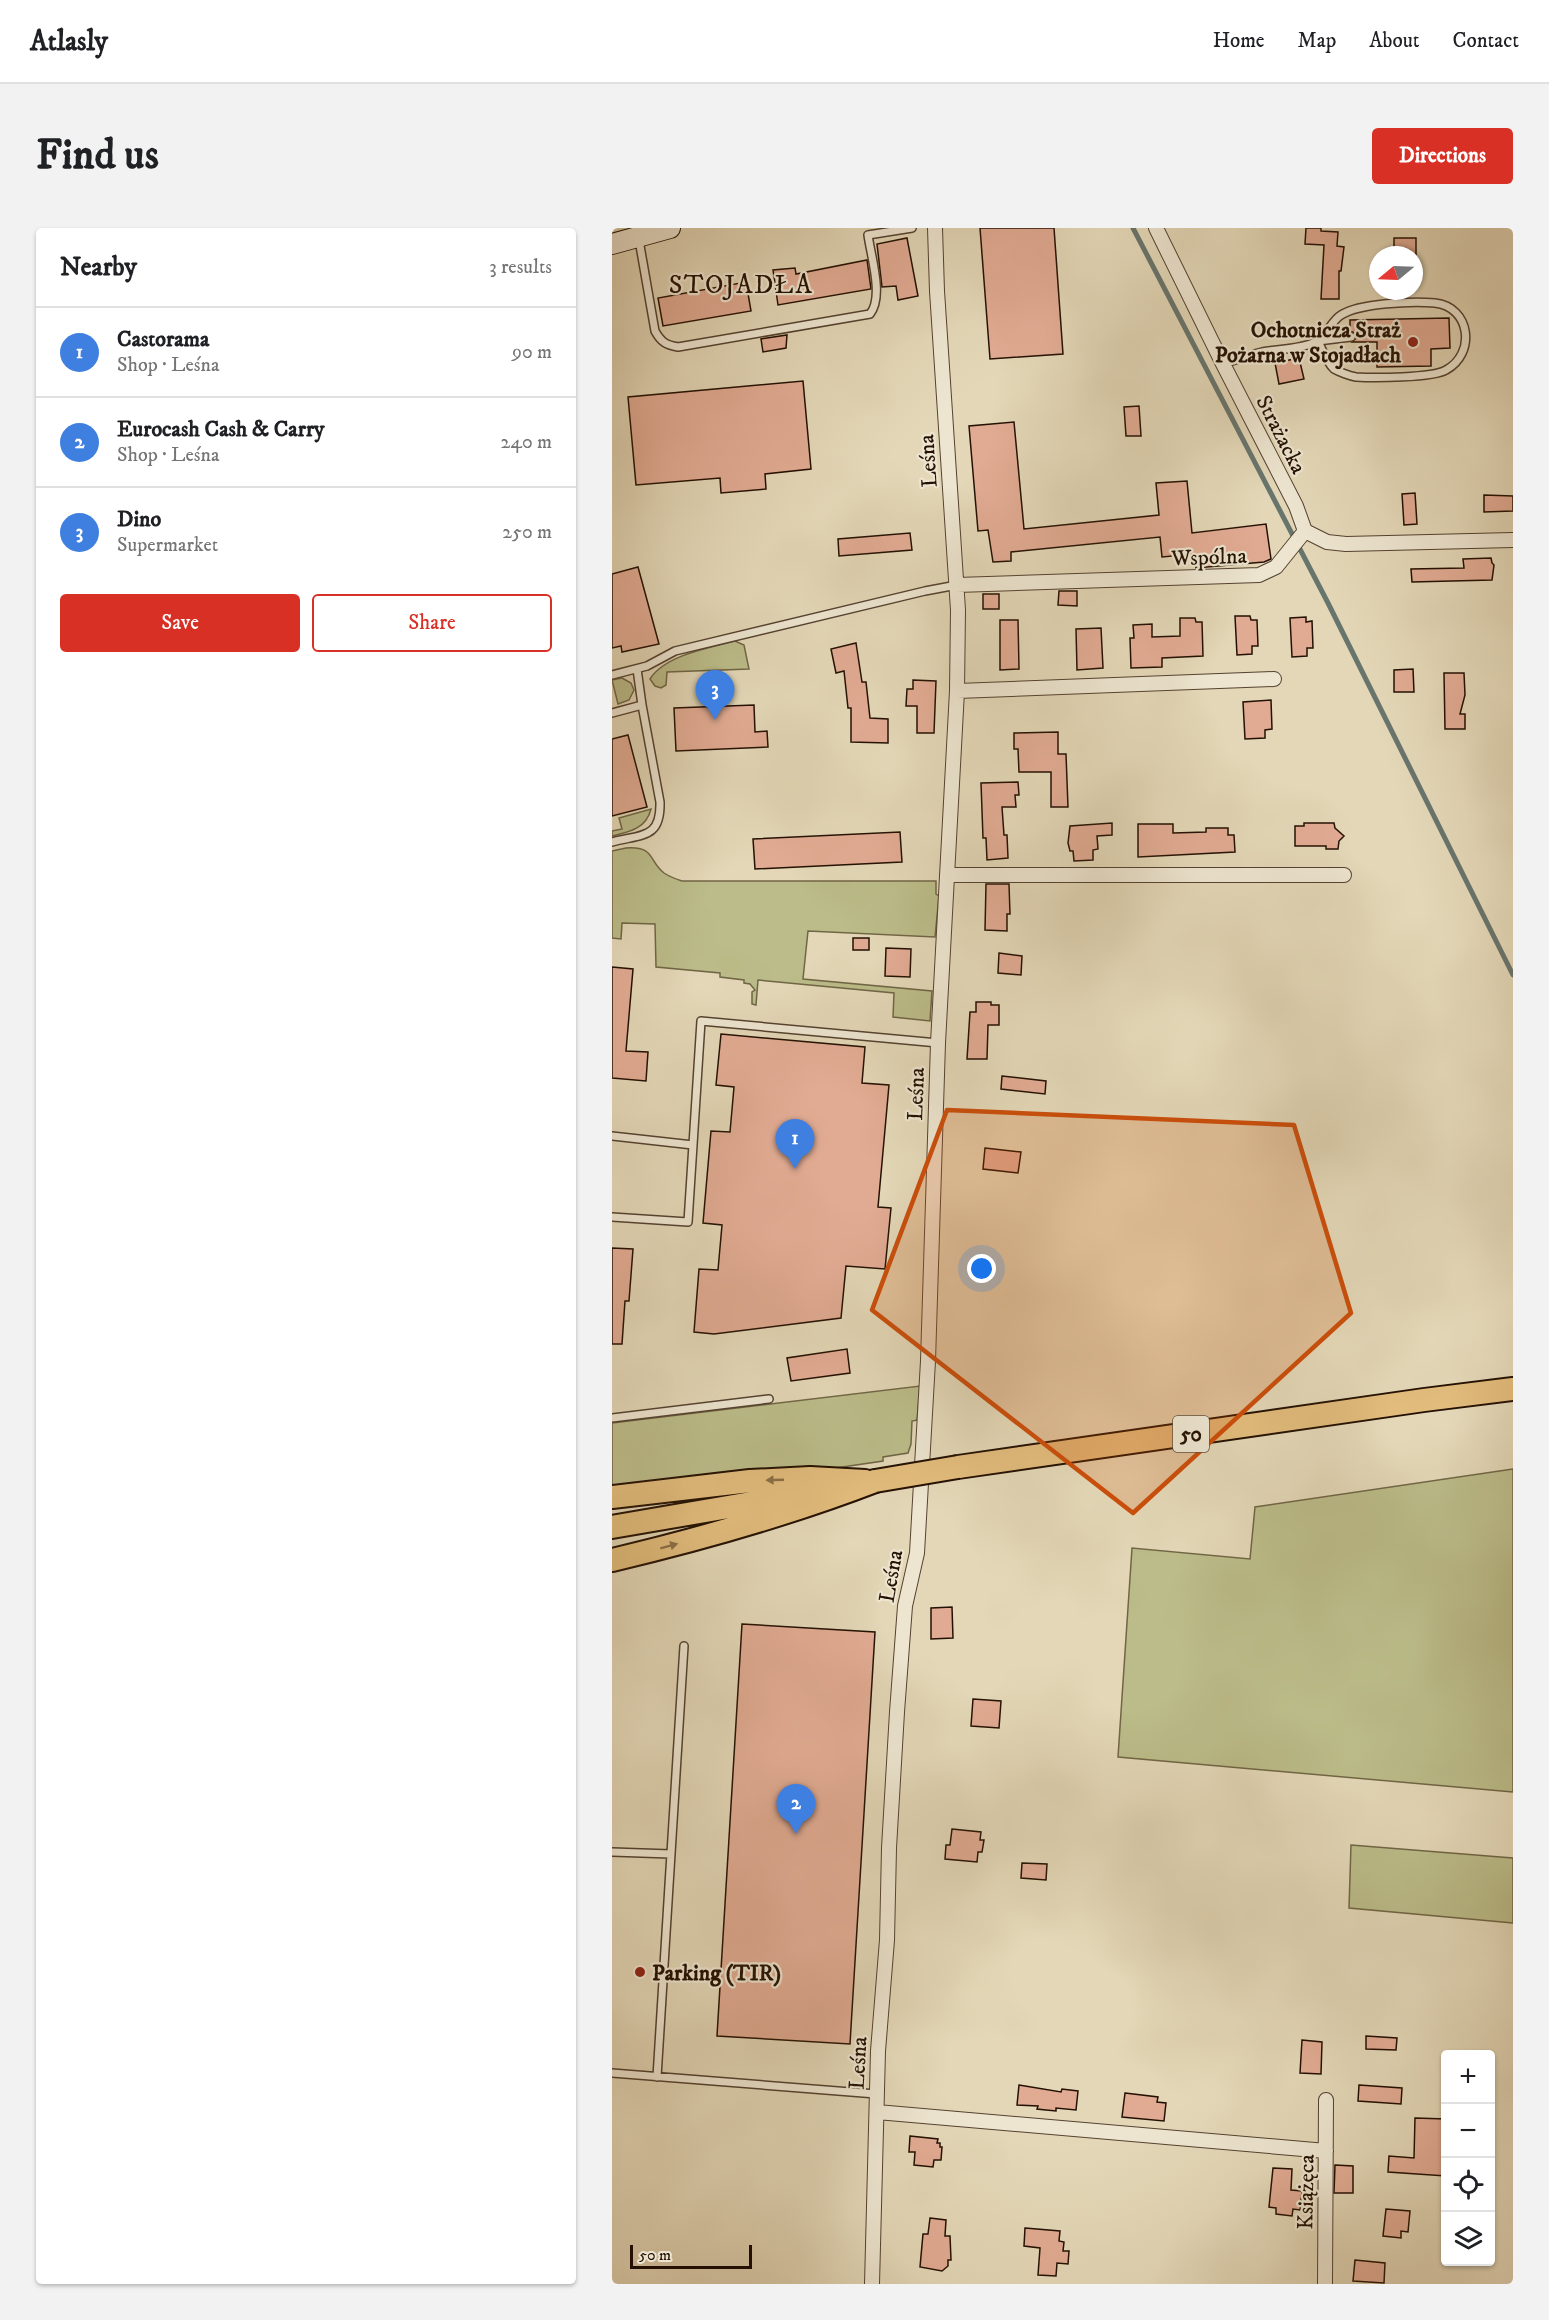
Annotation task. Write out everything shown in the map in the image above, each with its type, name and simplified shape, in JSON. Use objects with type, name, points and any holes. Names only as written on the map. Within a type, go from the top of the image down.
[{"type":"main road","name":"50","points":[[612,1527],[958,1467],[1513,1389]]},
{"type":"main road","points":[[612,1497],[750,1481],[810,1478],[875,1481]]},
{"type":"main road","points":[[612,1560],[816,1504],[875,1481]]},
{"type":"street","points":[[612,244],[670,228]]},
{"type":"street","name":"Leśna","points":[[872,2284],[876,2094],[888,1931],[889,1848],[903,1629],[905,1606],[916,1553],[924,1432],[938,1042],[957,691],[957,585],[941,369],[935,228]]},
{"type":"street","name":"Strażacka","points":[[1156,228],[1296,506],[1304,532]]},
{"type":"street","points":[[1304,532],[1327,542],[1346,544],[1513,540]]},
{"type":"street","name":"Wspólna","points":[[957,585],[1259,575],[1276,567],[1304,532]]},
{"type":"street","points":[[957,691],[1274,680]]},
{"type":"street","points":[[947,875],[1344,875]]},
{"type":"street","name":"Książęca","points":[[1325,2284],[1326,2100]]},
{"type":"street","points":[[877,2112],[1326,2151]]},
{"type":"lane","points":[[638,236],[655,332],[667,345],[678,347],[870,314],[875,308],[877,296],[868,235],[912,228]]},
{"type":"lane","points":[[1436,303],[1450,307],[1462,317],[1467,333],[1464,348],[1457,362],[1446,370],[1431,375],[1354,377],[1334,369],[1318,341],[1339,316],[1352,309],[1377,305],[1436,303]]},
{"type":"lane","points":[[1223,364],[1260,353],[1351,337]]},
{"type":"lane","points":[[612,675],[647,666],[675,651],[914,593],[957,585]]},
{"type":"lane","points":[[612,842],[651,831],[658,825],[661,817],[637,669]]},
{"type":"lane","points":[[612,713],[642,705]]},
{"type":"lane","points":[[612,1217],[688,1222],[701,1021],[938,1042]]},
{"type":"lane","points":[[612,1136],[693,1145]]},
{"type":"lane","points":[[612,1418],[769,1399]]},
{"type":"lane","points":[[657,2077],[684,1646]]},
{"type":"lane","points":[[612,1852],[671,1854]]},
{"type":"lane","points":[[612,2073],[876,2094]]},
{"type":"highlighted area","points":[[947,1110],[1294,1125],[1351,1313],[1133,1513],[872,1310]]},
{"type":"green space","points":[[735,641],[744,645],[749,669],[667,672],[666,685],[661,688],[655,686],[650,679],[666,664],[677,658]]},
{"type":"green space","points":[[622,678],[631,683],[634,690],[629,700],[618,704],[612,680]]},
{"type":"green space","points":[[651,809],[649,816],[641,825],[612,836],[612,831],[622,829],[619,818]]},
{"type":"green space","points":[[626,848],[642,849],[650,855],[664,873],[682,881],[936,881],[936,894],[939,896],[935,937],[808,931],[803,979],[932,991],[930,1021],[893,1017],[894,993],[758,980],[756,1005],[752,1004],[752,992],[755,990],[750,984],[744,983],[744,980],[720,977],[720,973],[656,967],[655,924],[622,923],[621,939],[612,938],[612,851]]},
{"type":"green space","points":[[920,1386],[917,1420],[912,1421],[911,1444],[908,1453],[883,1457],[883,1461],[822,1470],[612,1488],[612,1423]]},
{"type":"green space","points":[[1513,1469],[1513,1792],[1118,1757],[1132,1548],[1250,1559],[1255,1507]]},
{"type":"green space","points":[[1351,1845],[1513,1858],[1513,1923],[1349,1908]]},
{"type":"building","points":[[980,228],[1054,228],[1063,354],[990,359]]},
{"type":"building","points":[[1306,228],[1321,228],[1321,231],[1338,232],[1337,246],[1344,247],[1341,271],[1339,271],[1339,299],[1321,299],[1324,245],[1305,244]]},
{"type":"building","points":[[907,238],[918,296],[898,300],[896,286],[882,287],[877,244]]},
{"type":"building","points":[[1394,238],[1416,238],[1416,246],[1394,246]]},
{"type":"building","points":[[867,260],[871,289],[778,305],[773,270],[795,268],[796,274]]},
{"type":"building","points":[[746,282],[751,311],[663,326],[658,298]]},
{"type":"building","name":"Ochotnicza Straż Pożarna w Stojadłach","points":[[1449,318],[1450,348],[1431,349],[1431,366],[1377,367],[1377,342],[1352,342],[1357,337],[1350,331],[1350,320]]},
{"type":"building","points":[[787,335],[786,348],[763,352],[761,339]]},
{"type":"building","points":[[1299,358],[1304,379],[1279,384],[1275,363]]},
{"type":"building","points":[[803,381],[811,469],[765,474],[766,489],[721,493],[720,478],[636,485],[628,397]]},
{"type":"building","points":[[1139,406],[1141,436],[1126,436],[1124,407]]},
{"type":"building","points":[[1014,422],[1024,529],[1159,515],[1156,483],[1187,481],[1192,533],[1266,524],[1271,559],[1264,562],[1196,568],[1194,554],[1162,557],[1160,537],[1011,552],[1011,561],[993,562],[988,530],[978,531],[969,426]]},
{"type":"building","points":[[1415,493],[1417,524],[1404,525],[1402,494]]},
{"type":"building","points":[[1484,495],[1513,496],[1513,511],[1484,512]]},
{"type":"building","points":[[910,533],[912,550],[839,556],[838,539]]},
{"type":"building","points":[[1491,558],[1494,565],[1492,580],[1412,582],[1411,569],[1464,568],[1463,559]]},
{"type":"building","points":[[638,567],[659,644],[622,652],[621,646],[612,648],[612,574]]},
{"type":"building","points":[[1059,591],[1077,591],[1077,606],[1058,605]]},
{"type":"building","points":[[983,594],[999,594],[999,609],[983,609]]},
{"type":"building","points":[[1235,616],[1250,616],[1251,620],[1257,620],[1258,646],[1252,646],[1252,654],[1237,655]]},
{"type":"building","points":[[1306,617],[1306,622],[1312,621],[1313,648],[1307,648],[1307,656],[1292,657],[1290,618]]},
{"type":"building","points":[[1180,618],[1195,618],[1196,622],[1202,622],[1203,656],[1162,658],[1162,667],[1131,668],[1130,638],[1134,638],[1133,625],[1152,624],[1152,637],[1180,636]]},
{"type":"building","points":[[1000,620],[1018,620],[1019,669],[1000,670]]},
{"type":"building","points":[[1101,628],[1103,668],[1077,670],[1076,629]]},
{"type":"building","points":[[856,643],[862,682],[866,682],[870,718],[888,719],[888,743],[851,742],[851,708],[848,708],[844,671],[836,673],[831,649]]},
{"type":"building","points":[[1413,669],[1414,692],[1394,692],[1394,670]]},
{"type":"building","points":[[1444,673],[1464,673],[1465,695],[1460,714],[1465,714],[1465,729],[1445,729]]},
{"type":"building","points":[[913,680],[936,681],[934,733],[917,733],[917,706],[906,706],[907,689],[913,689]]},
{"type":"building","points":[[1271,700],[1272,729],[1265,730],[1265,738],[1245,739],[1243,702]]},
{"type":"building","points":[[754,705],[755,732],[767,731],[768,747],[676,751],[674,708]]},
{"type":"building","points":[[1058,732],[1058,754],[1066,754],[1068,807],[1051,807],[1051,772],[1019,772],[1018,749],[1014,749],[1014,733]]},
{"type":"building","points":[[628,735],[647,807],[612,816],[612,739]]},
{"type":"building","points":[[1018,782],[1019,795],[1015,795],[1016,807],[1002,807],[1008,858],[987,860],[986,838],[983,838],[981,783]]},
{"type":"building","points":[[1112,823],[1112,835],[1097,836],[1098,849],[1093,850],[1093,860],[1074,861],[1073,851],[1070,851],[1068,843],[1070,826]]},
{"type":"building","points":[[1304,823],[1334,823],[1335,828],[1344,836],[1339,841],[1338,849],[1326,849],[1326,846],[1295,846],[1295,826],[1304,826]]},
{"type":"building","points":[[1138,824],[1173,824],[1173,833],[1206,832],[1206,828],[1228,828],[1228,835],[1234,835],[1235,852],[1138,857]]},
{"type":"building","points":[[900,832],[902,862],[755,869],[753,839]]},
{"type":"building","points":[[986,884],[1009,884],[1010,914],[1007,914],[1007,931],[985,930]]},
{"type":"building","points":[[853,938],[869,938],[869,950],[853,950]]},
{"type":"building","points":[[886,948],[911,949],[910,977],[885,976]]},
{"type":"building","points":[[999,953],[1022,956],[1021,975],[998,973]]},
{"type":"building","points":[[612,967],[633,969],[626,1051],[648,1052],[646,1081],[612,1078]]},
{"type":"building","points":[[976,1002],[991,1002],[991,1005],[999,1005],[999,1025],[988,1025],[987,1059],[967,1059],[970,1012],[976,1012]]},
{"type":"building","points":[[721,1034],[865,1047],[862,1083],[889,1085],[878,1207],[891,1208],[885,1269],[846,1266],[841,1318],[714,1334],[694,1332],[699,1269],[718,1270],[722,1225],[703,1223],[711,1131],[730,1132],[734,1087],[716,1085]]},
{"type":"building","points":[[1002,1076],[1046,1081],[1045,1094],[1001,1089]]},
{"type":"building","points":[[985,1148],[1021,1152],[1018,1173],[983,1169]]},
{"type":"building","points":[[612,1248],[633,1249],[629,1301],[625,1301],[622,1344],[612,1344]]},
{"type":"building","points":[[847,1349],[850,1373],[791,1381],[787,1358]]},
{"type":"building","points":[[952,1607],[953,1638],[931,1639],[931,1608]]},
{"type":"building","points":[[742,1624],[875,1632],[850,2044],[717,2036]]},
{"type":"building","points":[[973,1699],[1001,1701],[999,1728],[971,1726]]},
{"type":"building","points":[[952,1829],[981,1832],[980,1840],[984,1840],[982,1852],[978,1852],[977,1862],[945,1859],[946,1845],[950,1845]]},
{"type":"building","points":[[1022,1863],[1047,1864],[1046,1880],[1021,1878]]},
{"type":"building","points":[[1366,2036],[1397,2038],[1396,2050],[1366,2049]]},
{"type":"building","points":[[1302,2040],[1322,2042],[1321,2074],[1300,2073]]},
{"type":"building","points":[[1019,2085],[1061,2092],[1062,2089],[1078,2091],[1076,2110],[1056,2108],[1056,2111],[1037,2109],[1038,2106],[1017,2105]]},
{"type":"building","points":[[1359,2085],[1402,2088],[1401,2104],[1358,2101]]},
{"type":"building","points":[[1125,2093],[1158,2097],[1157,2102],[1166,2103],[1164,2121],[1122,2117]]},
{"type":"building","points":[[1415,2118],[1441,2119],[1441,2176],[1388,2172],[1389,2156],[1414,2158]]},
{"type":"building","points":[[910,2136],[938,2139],[937,2143],[940,2143],[942,2147],[941,2160],[934,2160],[933,2167],[914,2165],[915,2152],[909,2152]]},
{"type":"building","points":[[1335,2165],[1353,2166],[1353,2193],[1334,2193]]},
{"type":"building","points":[[1273,2168],[1292,2169],[1291,2190],[1302,2191],[1300,2210],[1293,2209],[1292,2216],[1276,2214],[1276,2208],[1269,2207]]},
{"type":"building","points":[[1386,2209],[1410,2211],[1408,2232],[1401,2231],[1401,2238],[1383,2236]]},
{"type":"building","points":[[930,2218],[946,2220],[945,2236],[950,2236],[951,2260],[948,2260],[948,2266],[942,2271],[920,2267],[923,2234],[928,2234]]},
{"type":"building","points":[[1025,2228],[1060,2231],[1059,2241],[1064,2242],[1063,2251],[1069,2251],[1068,2264],[1057,2263],[1056,2276],[1038,2275],[1040,2248],[1024,2246]]},
{"type":"building","points":[[1355,2260],[1385,2263],[1384,2283],[1353,2281]]},
{"type":"waterway","points":[[1133,228],[1328,603],[1513,975]]},
{"type":"place","name":"Ochotnicza Straż Pożarna w Stojadłach","points":[[1413,342]]},
{"type":"place","name":"Dino","points":[[715,720]]},
{"type":"place","name":"Castorama","points":[[795,1169]]},
{"type":"place","name":"Eurocash Cash & Carry","points":[[796,1834]]},
{"type":"place","name":"Parking (TIR)","points":[[640,1972]]},
{"type":"district","name":"STOJADŁA","points":[[741,284]]}]
